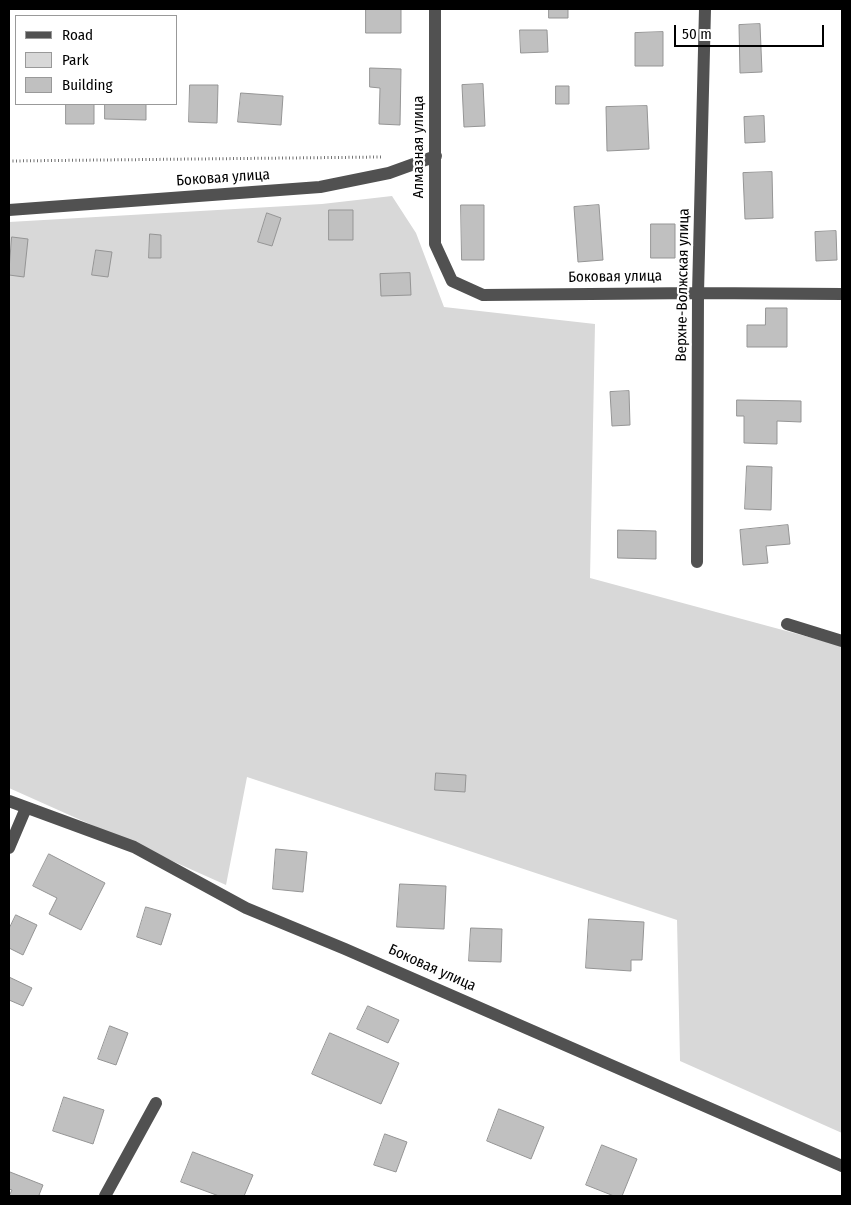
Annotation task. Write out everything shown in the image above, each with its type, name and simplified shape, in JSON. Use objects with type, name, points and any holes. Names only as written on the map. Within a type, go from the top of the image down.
[{"type":"street","name":"Алмазная улица","points":[[435,9],[435,244],[452,281]]},
{"type":"street","name":"Верхне-Волжская улица","points":[[697,562],[698,293],[704,9]]},
{"type":"street","name":"Боковая улица","points":[[9,210],[320,187],[389,173],[436,156]]},
{"type":"street","name":"Боковая улица","points":[[452,281],[483,295],[842,294]]},
{"type":"street","points":[[787,624],[842,641]]},
{"type":"street","name":"Боковая улица","points":[[9,801],[134,847],[246,908],[345,948],[842,1166]]},
{"type":"street","points":[[9,848],[26,808]]},
{"type":"street","points":[[105,1196],[156,1103]]},
{"type":"path","points":[[9,161],[386,157]]},
{"type":"green space","points":[[392,196],[416,233],[444,307],[595,324],[590,578],[842,646],[842,1133],[680,1061],[677,920],[247,777],[226,885],[9,788],[9,222],[322,204]]},
{"type":"building","points":[[366,9],[401,9],[401,33],[366,33]]},
{"type":"building","points":[[549,9],[568,9],[568,18],[549,18]]},
{"type":"building","points":[[760,24],[762,72],[740,73],[739,25]]},
{"type":"building","points":[[520,30],[547,30],[548,52],[521,53]]},
{"type":"building","points":[[663,32],[663,66],[635,66],[635,33]]},
{"type":"building","points":[[370,68],[401,69],[400,125],[379,124],[380,88],[370,87]]},
{"type":"building","points":[[483,84],[485,126],[464,127],[462,85]]},
{"type":"building","points":[[190,85],[218,85],[217,123],[189,122]]},
{"type":"building","points":[[556,86],[569,86],[569,104],[556,104]]},
{"type":"building","points":[[241,93],[283,96],[281,125],[238,122]]},
{"type":"building","points":[[66,105],[94,105],[94,124],[66,124]]},
{"type":"building","points":[[105,105],[146,105],[146,120],[105,119]]},
{"type":"building","points":[[647,106],[649,149],[607,151],[606,107]]},
{"type":"building","points":[[764,116],[765,142],[745,143],[744,117]]},
{"type":"building","points":[[772,172],[773,218],[745,219],[743,173]]},
{"type":"building","points":[[461,205],[484,205],[484,260],[462,260]]},
{"type":"building","points":[[599,205],[603,260],[578,262],[574,207]]},
{"type":"building","points":[[329,210],[353,210],[353,240],[329,240]]},
{"type":"building","points":[[267,213],[281,218],[272,246],[258,242]]},
{"type":"building","points":[[651,224],[675,224],[675,258],[651,258]]},
{"type":"building","points":[[836,231],[837,260],[816,261],[815,232]]},
{"type":"building","points":[[150,234],[161,235],[161,258],[149,258]]},
{"type":"building","points":[[12,237],[28,239],[24,277],[9,275]]},
{"type":"building","points":[[96,250],[112,252],[108,277],[92,275]]},
{"type":"building","points":[[410,273],[411,295],[381,296],[380,274]]},
{"type":"building","points":[[766,308],[787,308],[787,347],[747,347],[747,325],[765,325]]},
{"type":"building","points":[[629,391],[630,425],[612,426],[610,392]]},
{"type":"building","points":[[737,400],[801,401],[801,422],[777,421],[777,444],[744,443],[744,416],[737,416]]},
{"type":"building","points":[[747,466],[772,467],[771,510],[745,509]]},
{"type":"building","points":[[788,525],[790,544],[766,546],[768,563],[743,565],[740,530]]},
{"type":"building","points":[[618,530],[656,531],[656,559],[618,558]]},
{"type":"building","points":[[436,773],[466,775],[465,792],[435,790]]},
{"type":"building","points":[[276,849],[307,852],[303,892],[273,889]]},
{"type":"building","points":[[49,854],[105,883],[81,930],[49,914],[57,898],[33,886]]},
{"type":"building","points":[[400,884],[446,886],[444,929],[397,927]]},
{"type":"building","points":[[146,907],[171,914],[161,945],[137,937]]},
{"type":"building","points":[[16,915],[37,925],[23,955],[9,948],[9,929]]},
{"type":"building","points":[[589,919],[644,922],[642,960],[631,960],[631,971],[586,968]]},
{"type":"building","points":[[471,928],[502,929],[501,962],[469,961]]},
{"type":"building","points":[[9,977],[32,988],[23,1006],[9,1000]]},
{"type":"building","points":[[368,1006],[399,1020],[388,1043],[357,1029]]},
{"type":"building","points":[[110,1026],[128,1033],[116,1065],[98,1059]]},
{"type":"building","points":[[330,1033],[399,1063],[381,1104],[312,1074]]},
{"type":"building","points":[[64,1097],[104,1110],[93,1144],[53,1131]]},
{"type":"building","points":[[499,1109],[544,1127],[531,1159],[487,1141]]},
{"type":"building","points":[[385,1134],[407,1142],[396,1172],[374,1165]]},
{"type":"building","points":[[602,1145],[637,1159],[622,1196],[614,1196],[586,1185]]},
{"type":"building","points":[[193,1152],[253,1175],[244,1196],[219,1196],[181,1182]]},
{"type":"building","points":[[10,1172],[43,1185],[39,1195],[43,1196],[9,1196],[12,1190],[9,1189]]}]
